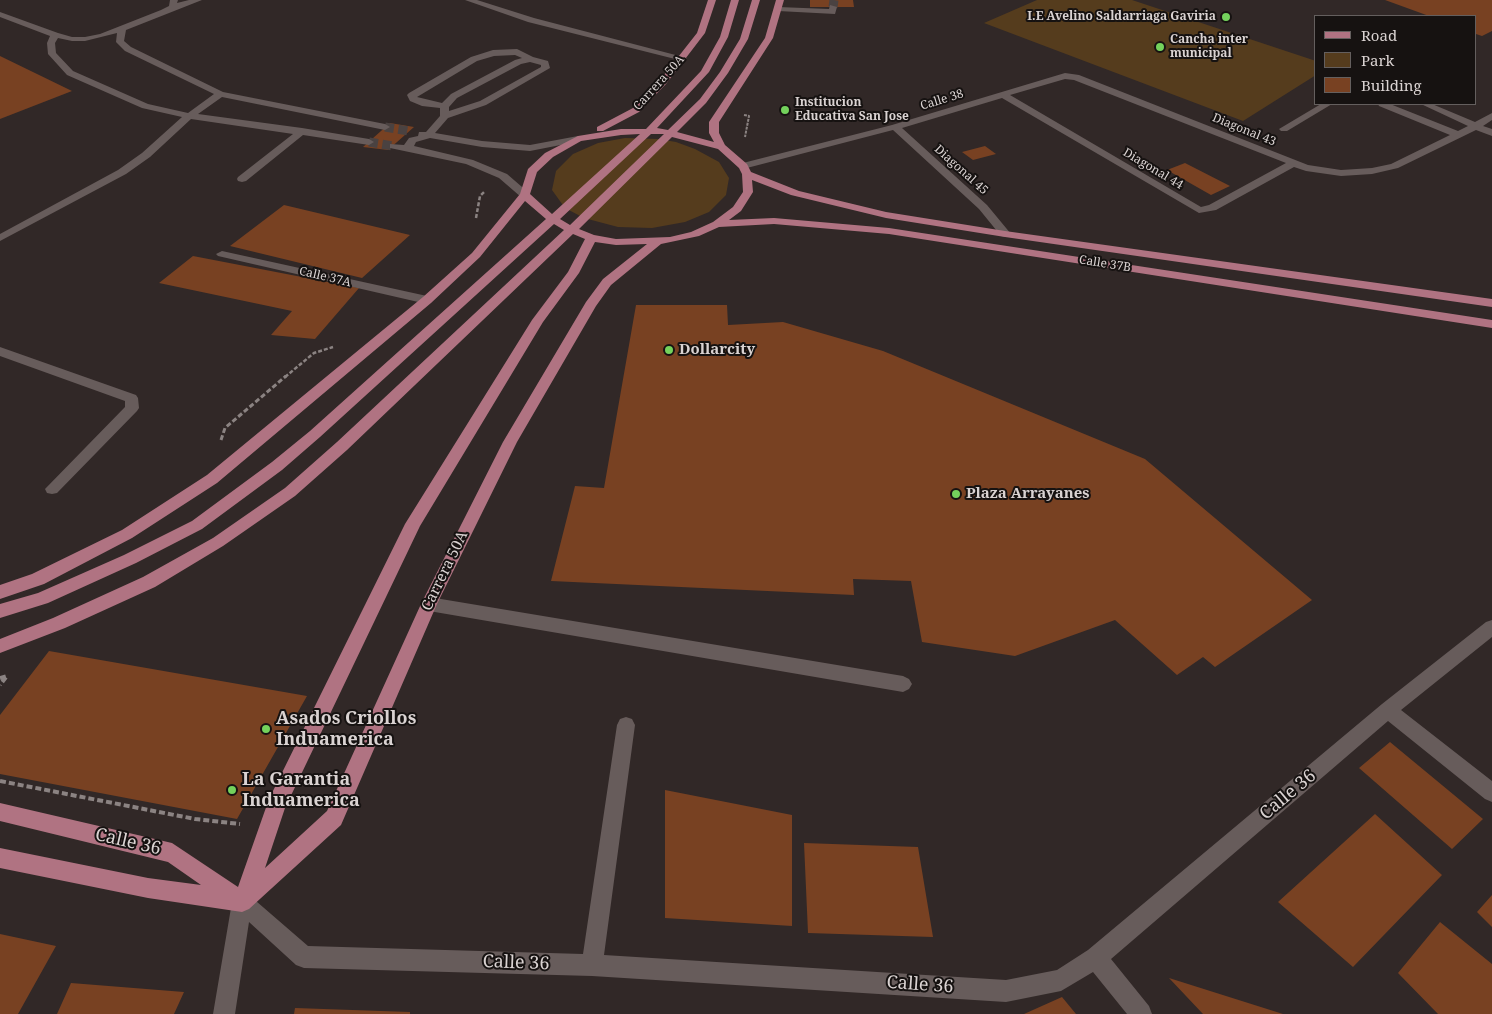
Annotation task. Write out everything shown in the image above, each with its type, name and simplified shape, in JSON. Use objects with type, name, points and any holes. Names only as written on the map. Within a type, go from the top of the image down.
[{"type":"main road","name":"Carrera 50A","points":[[578,138],[616,122],[636,110],[683,58],[701,33],[712,0]]},
{"type":"main road","points":[[721,147],[714,133],[714,122],[769,38],[779,4]]},
{"type":"main road","points":[[0,611],[42,598],[130,559],[197,525],[277,466],[315,434],[637,143],[705,72],[724,37],[734,5]]},
{"type":"main road","points":[[0,646],[59,624],[149,582],[218,542],[290,492],[342,446],[597,206],[703,101],[724,73],[744,38],[754,6]]},
{"type":"main road","points":[[0,592],[38,579],[127,534],[212,479],[427,300],[476,254],[524,196],[532,172],[549,155],[578,138],[621,132],[663,131],[721,147]]},
{"type":"main road","name":"Calle 37B","points":[[721,147],[745,170],[795,193],[886,215],[1005,234],[1492,303]]},
{"type":"main road","points":[[524,196],[543,212],[568,228],[591,238],[616,242],[657,242],[695,234],[717,224],[737,209],[748,192],[745,170]]},
{"type":"main road","name":"Calle 37B","points":[[717,224],[774,222],[889,231],[1492,324]]},
{"type":"main road","points":[[0,858],[148,888],[242,902],[276,806],[413,524],[533,328],[573,273],[591,238]]},
{"type":"main road","name":"Carrera 50A","points":[[242,902],[334,818],[429,604],[510,442],[590,305],[607,282],[657,242]]},
{"type":"main road","name":"Calle 36","points":[[0,812],[172,852],[242,902]]},
{"type":"street","points":[[0,14],[55,35],[72,39],[85,39],[102,36],[164,12],[173,4],[198,0]]},
{"type":"street","points":[[469,0],[531,20],[683,58]]},
{"type":"street","points":[[779,4],[832,12],[834,7]]},
{"type":"street","points":[[122,28],[120,42],[128,48],[220,94],[385,127]]},
{"type":"street","points":[[55,35],[51,43],[52,54],[70,72],[145,106],[190,116],[369,142]]},
{"type":"street","points":[[517,52],[530,59],[545,62],[546,68],[483,103],[444,111],[422,103],[413,98],[412,95],[474,59],[493,53],[517,52]]},
{"type":"street","points":[[411,149],[409,146],[412,140],[428,136],[454,96],[518,62],[530,59]]},
{"type":"street","name":"Diagonal 43","points":[[1003,95],[1055,78],[1065,76],[1076,77],[1306,168],[1341,173],[1372,171],[1394,166],[1476,126],[1492,116]]},
{"type":"street","points":[[0,238],[122,172],[146,155],[181,122],[220,94]]},
{"type":"street","name":"Calle 38","points":[[745,170],[760,162],[895,128],[1003,95]]},
{"type":"street","name":"Diagonal 44","points":[[1003,95],[1199,210],[1212,208],[1294,163]]},
{"type":"street","points":[[1284,129],[1324,105]]},
{"type":"street","points":[[1385,105],[1459,134]]},
{"type":"street","points":[[1427,105],[1492,133]]},
{"type":"street","name":"Diagonal 45","points":[[895,128],[983,207],[1005,234]]},
{"type":"street","points":[[242,179],[302,131]]},
{"type":"street","points":[[409,131],[428,136],[482,144],[530,148],[578,138]]},
{"type":"street","points":[[393,146],[469,162],[503,176],[524,196]]},
{"type":"street","name":"Calle 37A","points":[[222,254],[427,300]]},
{"type":"street","points":[[0,351],[131,398],[132,408],[52,489]]},
{"type":"street","points":[[429,604],[903,684]]},
{"type":"street","name":"Calle 36","points":[[242,902],[304,956],[592,965],[1006,991],[1061,980],[1096,958],[1388,710],[1492,627]]},
{"type":"street","points":[[1388,710],[1492,793]]},
{"type":"street","points":[[592,965],[626,725]]},
{"type":"street","points":[[224,1014],[242,902]]},
{"type":"street","points":[[1096,958],[1141,1014]]},
{"type":"path","points":[[723,109],[749,116],[744,134],[748,151],[760,162]]},
{"type":"path","points":[[0,678],[7,676],[0,685]]},
{"type":"path","points":[[0,781],[230,824],[239,825],[243,818]]},
{"type":"green space","name":"Cancha inter municipal","points":[[1037,0],[1132,0],[1314,60],[1314,76],[1243,121],[984,23]]},
{"type":"green space","points":[[625,138],[658,139],[676,142],[695,149],[719,162],[729,178],[726,195],[709,212],[685,222],[652,228],[618,227],[584,218],[565,208],[552,190],[556,171],[573,154],[598,143]]},
{"type":"building","points":[[810,0],[853,0],[854,7],[810,7]]},
{"type":"building","points":[[1385,0],[1492,0],[1492,31],[1482,36],[1477,34],[1477,15],[1426,15]]},
{"type":"building","points":[[0,56],[72,91],[0,119]]},
{"type":"building","points":[[390,123],[414,127],[388,150],[363,147]]},
{"type":"building","points":[[985,146],[996,154],[973,160],[962,152]]},
{"type":"building","points":[[1185,163],[1230,186],[1211,195],[1167,170]]},
{"type":"building","points":[[284,205],[410,235],[362,278],[230,246]]},
{"type":"building","points":[[193,256],[359,288],[315,339],[271,335],[292,311],[159,283]]},
{"type":"building","name":"Plaza Arrayanes","points":[[636,305],[727,305],[728,325],[783,322],[883,351],[1145,459],[1312,600],[1215,667],[1203,657],[1177,675],[1115,620],[1015,656],[922,642],[911,581],[853,579],[854,595],[551,581],[575,486],[604,488]]},
{"type":"building","points":[[49,651],[307,696],[237,819],[0,774],[0,715]]},
{"type":"building","points":[[1390,742],[1483,819],[1452,849],[1359,768]]},
{"type":"building","points":[[665,790],[792,815],[792,926],[665,918]]},
{"type":"building","points":[[1375,814],[1442,875],[1353,967],[1278,902]]},
{"type":"building","points":[[804,843],[918,847],[933,937],[808,933]]},
{"type":"building","points":[[1492,895],[1492,927],[1477,912]]},
{"type":"building","points":[[1440,922],[1492,964],[1492,1014],[1438,1014],[1398,973]]},
{"type":"building","points":[[0,934],[56,946],[18,1014],[0,1014]]},
{"type":"building","points":[[1169,978],[1283,1014],[1203,1014]]},
{"type":"building","points":[[71,983],[184,992],[174,1014],[57,1014]]},
{"type":"building","points":[[1062,997],[1076,1014],[1024,1014]]},
{"type":"building","points":[[295,1008],[410,1012],[410,1014],[294,1014]]},
{"type":"tunnel","points":[[833,7],[834,0]]},
{"type":"tunnel","points":[[385,127],[409,131]]},
{"type":"tunnel","points":[[369,142],[393,146]]},
{"type":"place","name":"I.E Avelino Saldarriaga Gaviria","points":[[1226,17]]},
{"type":"place","name":"Cancha inter municipal","points":[[1160,47]]},
{"type":"place","name":"Institucion Educativa San Jose","points":[[785,110]]},
{"type":"place","name":"Dollarcity","points":[[669,350]]},
{"type":"place","name":"Plaza Arrayanes","points":[[956,494]]},
{"type":"place","name":"Asados Criollos Induamerica","points":[[266,729]]},
{"type":"place","name":"La Garantia Induamerica","points":[[232,790]]}]
